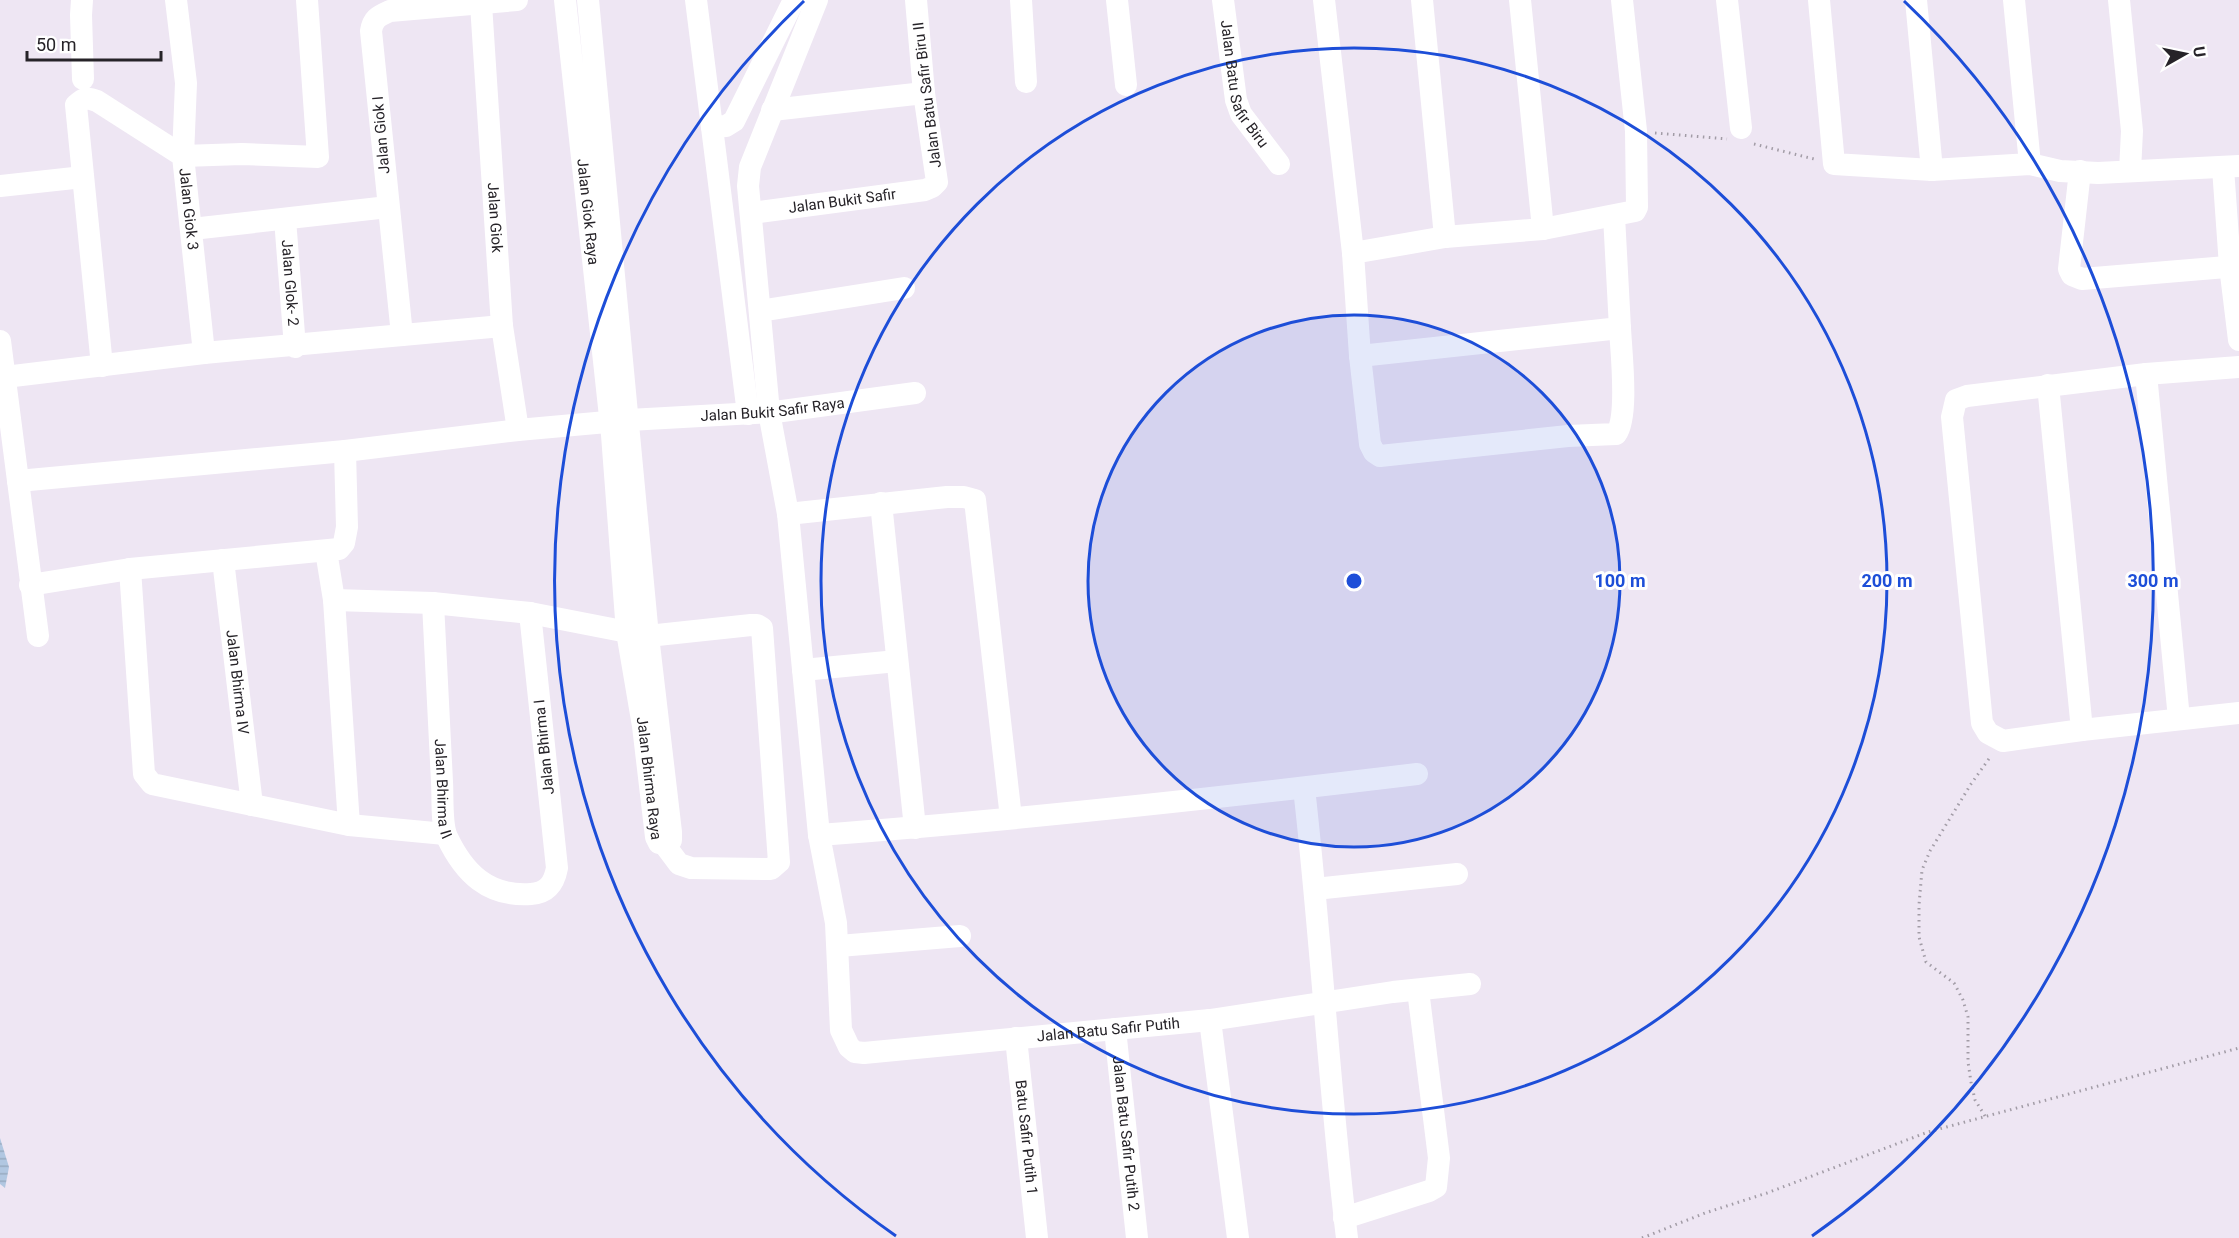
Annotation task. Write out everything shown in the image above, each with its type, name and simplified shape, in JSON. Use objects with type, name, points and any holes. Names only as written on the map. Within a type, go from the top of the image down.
[{"type":"street","points":[[82,0],[82,79]]},
{"type":"street","points":[[176,0],[186,83],[183,156],[242,154],[318,157],[307,0]]},
{"type":"street","points":[[456,3],[481,4],[518,0]]},
{"type":"street","name":"Jalan Giok Raya","points":[[565,0],[573,77],[619,422]]},
{"type":"street","name":"Jalan Giok Raya","points":[[588,0],[619,422]]},
{"type":"street","points":[[696,0],[712,128],[758,413],[788,514],[819,835],[838,946],[960,936]]},
{"type":"street","points":[[758,413],[760,311],[748,176],[759,112],[794,0]]},
{"type":"street","points":[[759,112],[817,0]]},
{"type":"street","name":"Jalan Batu Safir Biru II","points":[[916,0],[924,93],[937,182],[932,187]]},
{"type":"street","points":[[1021,0],[1026,82]]},
{"type":"street","points":[[1117,0],[1126,85]]},
{"type":"street","name":"Jalan Batu Safir Biru","points":[[1223,0],[1236,100],[1241,114],[1279,164]]},
{"type":"street","points":[[1324,0],[1353,253],[1360,356],[1370,444],[1374,452],[1380,456],[1410,455],[1568,436],[1613,435],[1620,428],[1623,405],[1614,216]]},
{"type":"street","points":[[1422,0],[1445,237]]},
{"type":"street","points":[[1520,0],[1543,229]]},
{"type":"street","points":[[1353,253],[1445,237],[1543,229],[1632,212],[1637,207],[1636,131],[1622,0]]},
{"type":"street","points":[[1727,0],[1741,137]]},
{"type":"street","points":[[1819,0],[1834,164],[1932,170],[2030,164],[2060,171],[2098,173],[2231,167],[2239,340]]},
{"type":"street","points":[[1916,0],[1932,170]]},
{"type":"street","points":[[2014,0],[2030,164]]},
{"type":"street","points":[[2123,1],[2132,131],[2130,171]]},
{"type":"street","name":"Jalan Giok I","points":[[402,336],[371,31],[372,22],[375,18],[390,11],[456,3]]},
{"type":"street","name":"Jalan Giok","points":[[481,4],[502,326],[518,430]]},
{"type":"street","points":[[573,77],[595,75]]},
{"type":"street","points":[[712,128],[726,126],[759,112],[924,93]]},
{"type":"street","name":"Jalan Giok 3","points":[[83,177],[76,105],[83,99],[98,101],[183,156],[204,353]]},
{"type":"street","points":[[2079,171],[2069,268],[2072,275],[2082,279],[2235,266]]},
{"type":"street","points":[[0,186],[83,177],[102,366]]},
{"type":"street","name":"Jalan Bukit Safir","points":[[751,213],[932,187]]},
{"type":"street","points":[[192,229],[388,207]]},
{"type":"street","name":"Jalan Glok- 2","points":[[285,219],[295,346]]},
{"type":"street","points":[[760,311],[904,288]]},
{"type":"street","points":[[5,377],[204,353],[502,326]]},
{"type":"street","points":[[1360,356],[1620,328]]},
{"type":"street","points":[[0,341],[38,636]]},
{"type":"street","points":[[2239,367],[2146,374],[1959,398],[1954,403],[1952,417],[1982,723],[1988,733],[2003,741],[2239,712]]},
{"type":"street","points":[[2146,374],[2179,719]]},
{"type":"street","points":[[2048,385],[2082,730]]},
{"type":"street","name":"Jalan Bukit Safir Raya","points":[[18,481],[345,451],[518,430],[758,413],[915,393]]},
{"type":"street","name":"Jalan Bhirma Raya","points":[[619,422],[638,634],[671,832],[671,840],[664,844],[679,864],[692,868],[771,869],[779,862],[780,855],[762,628],[751,625],[638,634]]},
{"type":"street","points":[[30,585],[130,569],[339,549],[347,537],[345,451]]},
{"type":"street","points":[[788,514],[947,496],[975,500],[1011,818]]},
{"type":"street","points":[[881,503],[915,828]]},
{"type":"street","points":[[326,551],[334,600],[349,825]]},
{"type":"street","name":"Jalan Bhirma IV","points":[[223,560],[252,805]]},
{"type":"street","points":[[130,569],[144,774],[147,780],[152,784],[349,825],[445,834]]},
{"type":"street","points":[[334,600],[433,603],[530,613],[638,634]]},
{"type":"street","name":"Jalan Bhirma II","points":[[433,603],[445,834],[470,872],[494,890],[522,895],[541,893],[554,881]]},
{"type":"street","name":"Jalan Bhirma I","points":[[530,613],[557,868],[554,881]]},
{"type":"street","points":[[803,670],[897,661]]},
{"type":"street","points":[[819,835],[915,828],[1304,788],[1417,774]]},
{"type":"street","points":[[1304,788],[1345,1228],[1436,1187],[1439,1158],[1418,990]]},
{"type":"street","points":[[1315,889],[1457,874]]},
{"type":"street","name":"Jalan Batu Safir Putih","points":[[838,946],[841,1030],[849,1047],[855,1052],[864,1053],[1210,1020],[1394,992],[1470,984]]},
{"type":"street","points":[[1210,1020],[1238,1238]]},
{"type":"street","name":"Jalan Batu Safir Putih 2","points":[[1115,1029],[1137,1238]]},
{"type":"street","name":"Batu Safir Putih 1","points":[[1016,1038],[1037,1238]]},
{"type":"path","points":[[1636,131],[1741,137],[1834,164]]},
{"type":"path","points":[[1985,1117],[1975,1100],[1971,1082],[1968,1062],[1968,1017],[1963,1000],[1954,983],[1926,962],[1919,937],[1919,905],[1922,870],[1930,851],[1971,784],[2003,741]]},
{"type":"path","points":[[1642,1238],[1928,1132],[2239,1048]]},
{"type":"water","points":[[0,1138],[9,1167],[5,1188],[0,1184]]}]
